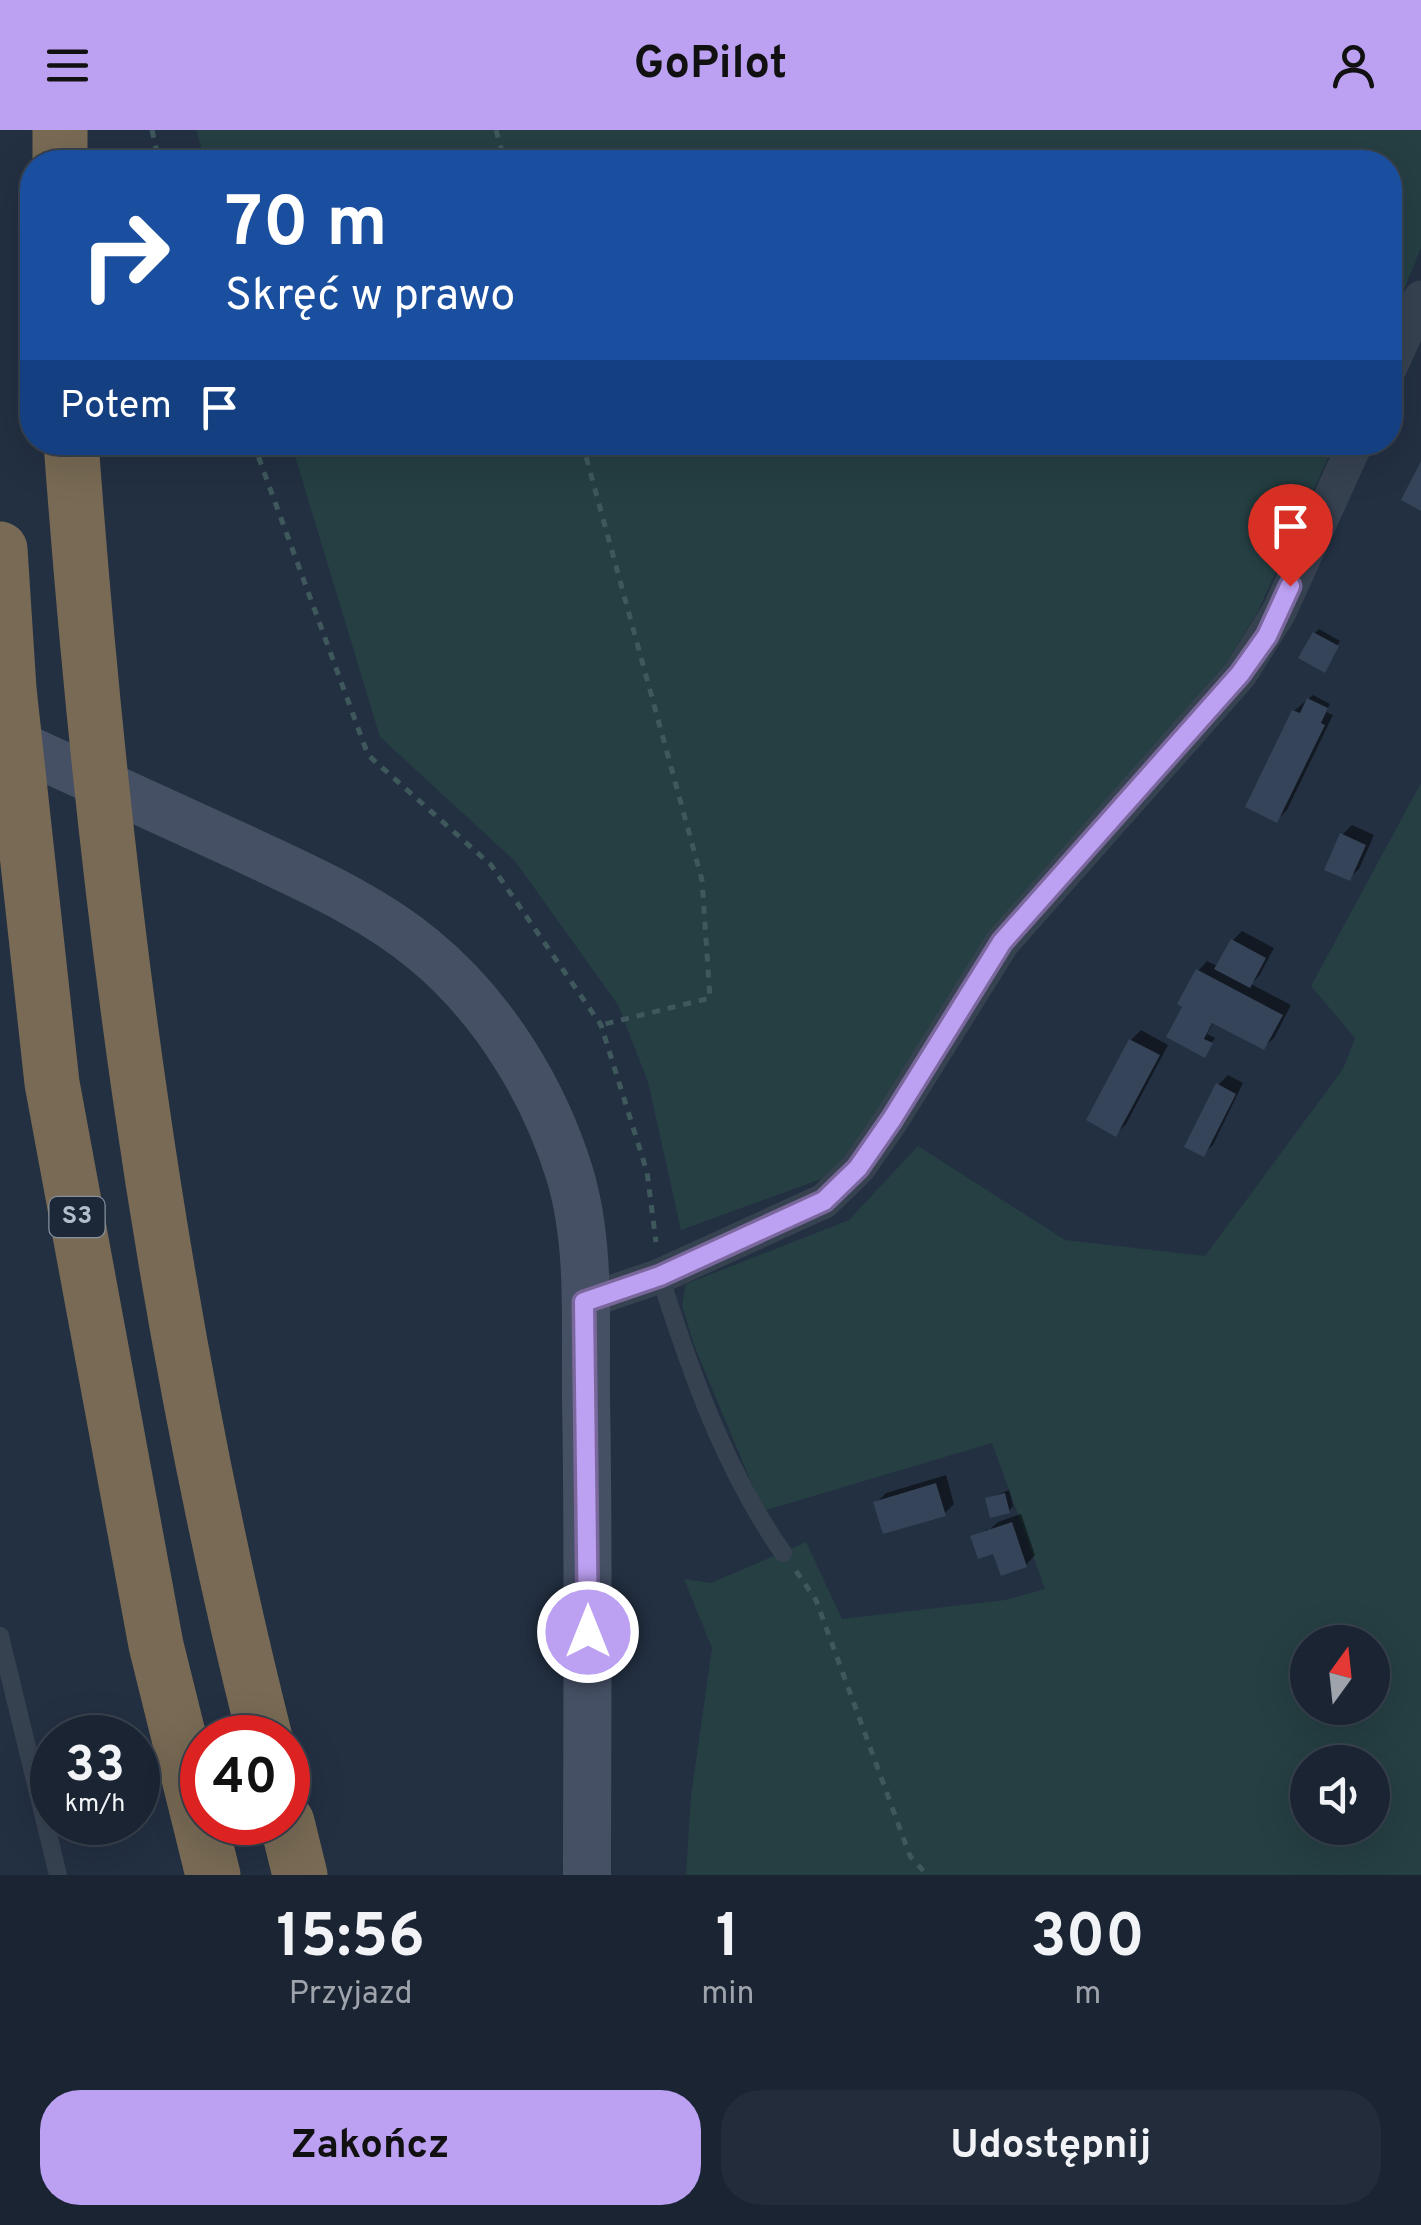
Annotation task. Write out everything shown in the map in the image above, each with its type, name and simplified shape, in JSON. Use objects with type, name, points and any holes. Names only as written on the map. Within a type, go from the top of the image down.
[{"type":"highway","points":[[72,455],[84,622],[143,1128],[192,1409],[259,1715]]},
{"type":"highway","name":"S3","points":[[0,549],[9,689],[52,1083],[156,1645],[214,1875]]},
{"type":"highway","points":[[293,1845],[300,1875]]},
{"type":"street","points":[[1402,340],[1421,298]]},
{"type":"street","points":[[584,1302],[660,1276],[824,1201],[858,1168],[1002,942],[1240,674],[1267,636],[1350,455]]},
{"type":"street","points":[[0,737],[369,911],[423,949],[463,986],[527,1074],[550,1119],[571,1177],[581,1234],[587,1875]]},
{"type":"lane","points":[[660,1276],[708,1415],[740,1483],[783,1552]]},
{"type":"lane","points":[[0,1636],[58,1875]]},
{"type":"path","points":[[258,455],[368,755],[491,866],[601,1025],[647,1172],[660,1276]]},
{"type":"path","points":[[586,455],[702,880],[710,998],[601,1025]]},
{"type":"path","points":[[783,1552],[816,1600],[910,1856],[927,1875]]},
{"type":"green space","points":[[196,130],[1421,130],[1421,248],[1402,295],[1402,150],[202,150]]},
{"type":"green space","points":[[295,455],[1330,455],[1258,611],[1227,662],[987,941],[866,1131],[835,1169],[821,1179],[681,1230],[648,1082],[618,1005],[515,861],[380,737]]},
{"type":"green space","points":[[1421,783],[1421,1875],[686,1875],[691,1796],[712,1648],[684,1579],[711,1583],[806,1542],[842,1619],[1005,1600],[1045,1589],[992,1443],[763,1511],[694,1345],[682,1305],[686,1284],[849,1220],[918,1146],[1065,1240],[1205,1256],[1343,1069],[1355,1038],[1311,986]]},
{"type":"building","points":[[1421,461],[1421,511],[1401,500]]},
{"type":"building","points":[[1313,632],[1339,646],[1325,673],[1298,658]]},
{"type":"building","points":[[1307,698],[1328,708],[1321,723],[1325,725],[1277,823],[1245,807],[1292,710],[1300,713]]},
{"type":"building","points":[[1340,833],[1366,845],[1350,881],[1324,870]]},
{"type":"building","points":[[1231,939],[1266,958],[1250,988],[1214,969]]},
{"type":"building","points":[[1196,969],[1283,1015],[1264,1050],[1212,1023],[1204,1039],[1213,1043],[1205,1058],[1166,1037],[1182,1007],[1177,1004]]},
{"type":"building","points":[[1129,1039],[1160,1055],[1116,1137],[1086,1120]]},
{"type":"building","points":[[1216,1083],[1236,1094],[1204,1157],[1184,1147]]},
{"type":"building","points":[[936,1483],[946,1516],[883,1534],[873,1502]]},
{"type":"building","points":[[1005,1493],[1010,1513],[990,1518],[985,1498]]},
{"type":"building","points":[[1012,1522],[1027,1567],[1001,1576],[993,1554],[978,1559],[970,1536]]},
{"type":"route","points":[[588,1632],[584,1302],[660,1276],[824,1201],[843,1185],[892,1119],[1002,942],[1240,674],[1267,636],[1290,586]]}]
